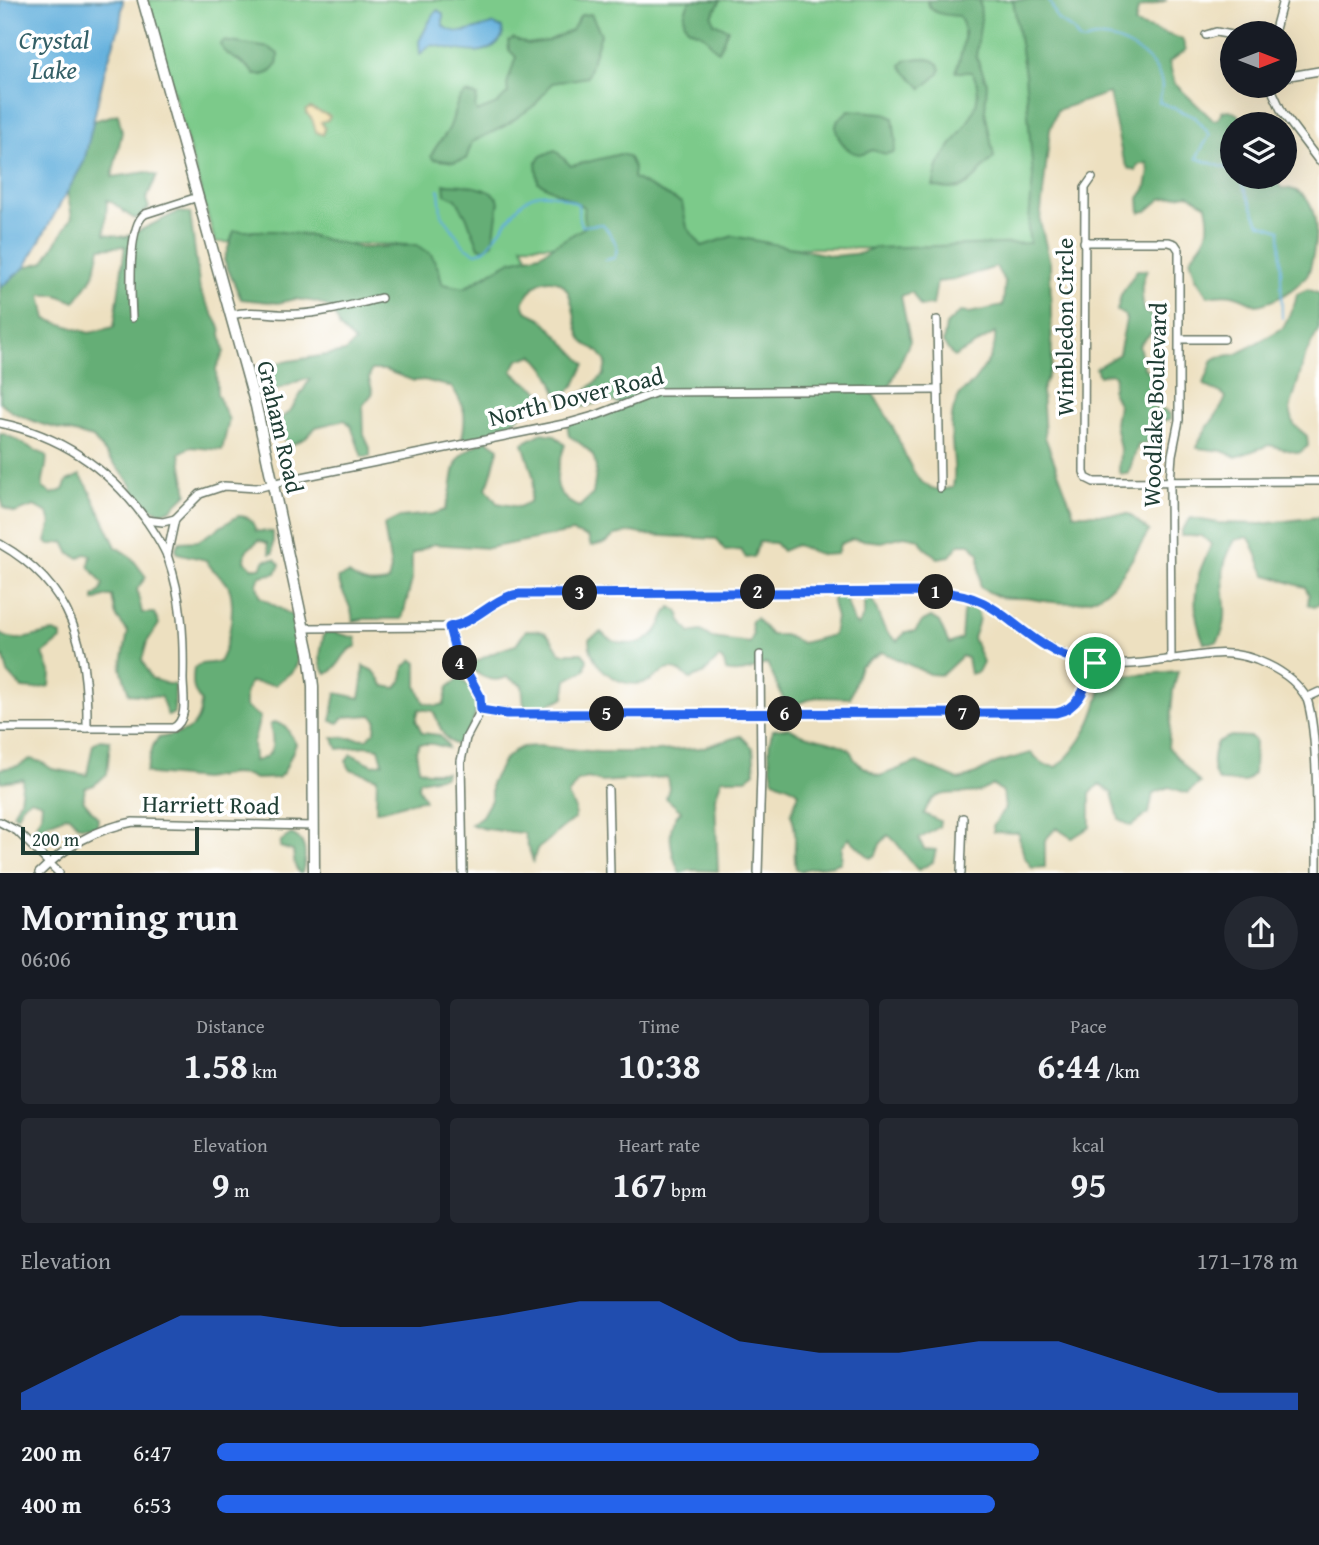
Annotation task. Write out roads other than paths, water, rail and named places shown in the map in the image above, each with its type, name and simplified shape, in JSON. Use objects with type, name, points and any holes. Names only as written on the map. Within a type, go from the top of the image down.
[{"type":"main road","name":"Graham Road","points":[[143,0],[256,406],[304,628],[313,686],[314,873]]},
{"type":"street","points":[[1277,21],[1283,0]]},
{"type":"street","points":[[1206,35],[1220,33]]},
{"type":"street","points":[[1297,75],[1319,71]]},
{"type":"street","points":[[1276,98],[1282,112],[1319,161]]},
{"type":"street","name":"Wimbledon Circle","points":[[1092,178],[1085,188],[1084,472],[1086,478],[1094,482],[1170,482]]},
{"type":"street","points":[[132,318],[131,284],[139,218],[198,197]]},
{"type":"street","name":"Woodlake Boulevard","points":[[1084,242],[1169,242],[1177,246],[1179,420],[1170,482],[1171,660]]},
{"type":"street","points":[[231,315],[254,312],[308,314],[381,298]]},
{"type":"street","points":[[937,320],[940,488]]},
{"type":"street","points":[[1180,339],[1224,339]]},
{"type":"street","name":"North Dover Road","points":[[175,519],[191,500],[212,489],[231,485],[257,488],[569,423],[657,392],[937,390]]},
{"type":"street","points":[[0,423],[46,437],[90,462],[122,489],[146,520],[167,556],[179,603],[183,643],[183,716],[179,725],[173,728],[2,727]]},
{"type":"street","points":[[1170,482],[1319,481]]},
{"type":"street","points":[[146,520],[163,522],[175,519],[167,556]]},
{"type":"street","points":[[0,544],[27,562],[46,581],[75,628],[86,669],[87,728]]},
{"type":"street","points":[[304,628],[449,627],[469,621],[500,600],[519,594],[940,592],[963,594],[985,602],[1047,648],[1095,663],[1127,664],[1220,653],[1249,657],[1283,674],[1294,683],[1306,698],[1313,719],[1317,747],[1317,873]]},
{"type":"street","points":[[449,627],[459,660],[480,696],[481,710],[466,738],[461,761],[463,873]]},
{"type":"street","points":[[758,873],[760,655]]},
{"type":"street","points":[[481,710],[520,715],[1056,713],[1067,710],[1078,700],[1095,663]]},
{"type":"street","points":[[1306,698],[1319,692]]},
{"type":"street","points":[[608,790],[610,873]]},
{"type":"street","points":[[961,873],[963,818]]},
{"type":"street","points":[[0,822],[17,831],[59,873]]},
{"type":"street","name":"Harriett Road","points":[[39,873],[48,863],[82,839],[132,822],[313,827]]},
{"type":"water","name":"Crystal Lake","points":[[0,0],[123,0],[120,25],[105,70],[84,162],[25,267],[0,288]]},
{"type":"water","points":[[438,10],[443,14],[443,26],[449,30],[462,32],[493,24],[502,28],[503,35],[497,44],[489,49],[471,52],[431,45],[420,54],[419,41]]},
{"type":"waterway","points":[[1049,0],[1058,20],[1074,31],[1083,42],[1106,38],[1119,41],[1143,54],[1159,75],[1162,86],[1159,102],[1195,117],[1210,135],[1196,158],[1220,166]]},
{"type":"waterway","points":[[1244,189],[1259,223],[1280,230],[1282,318]]},
{"type":"waterway","points":[[439,190],[441,213],[464,246],[476,253],[488,247],[521,204],[538,194],[549,194],[578,204],[582,226],[603,224],[617,249],[614,258],[605,260]]}]
